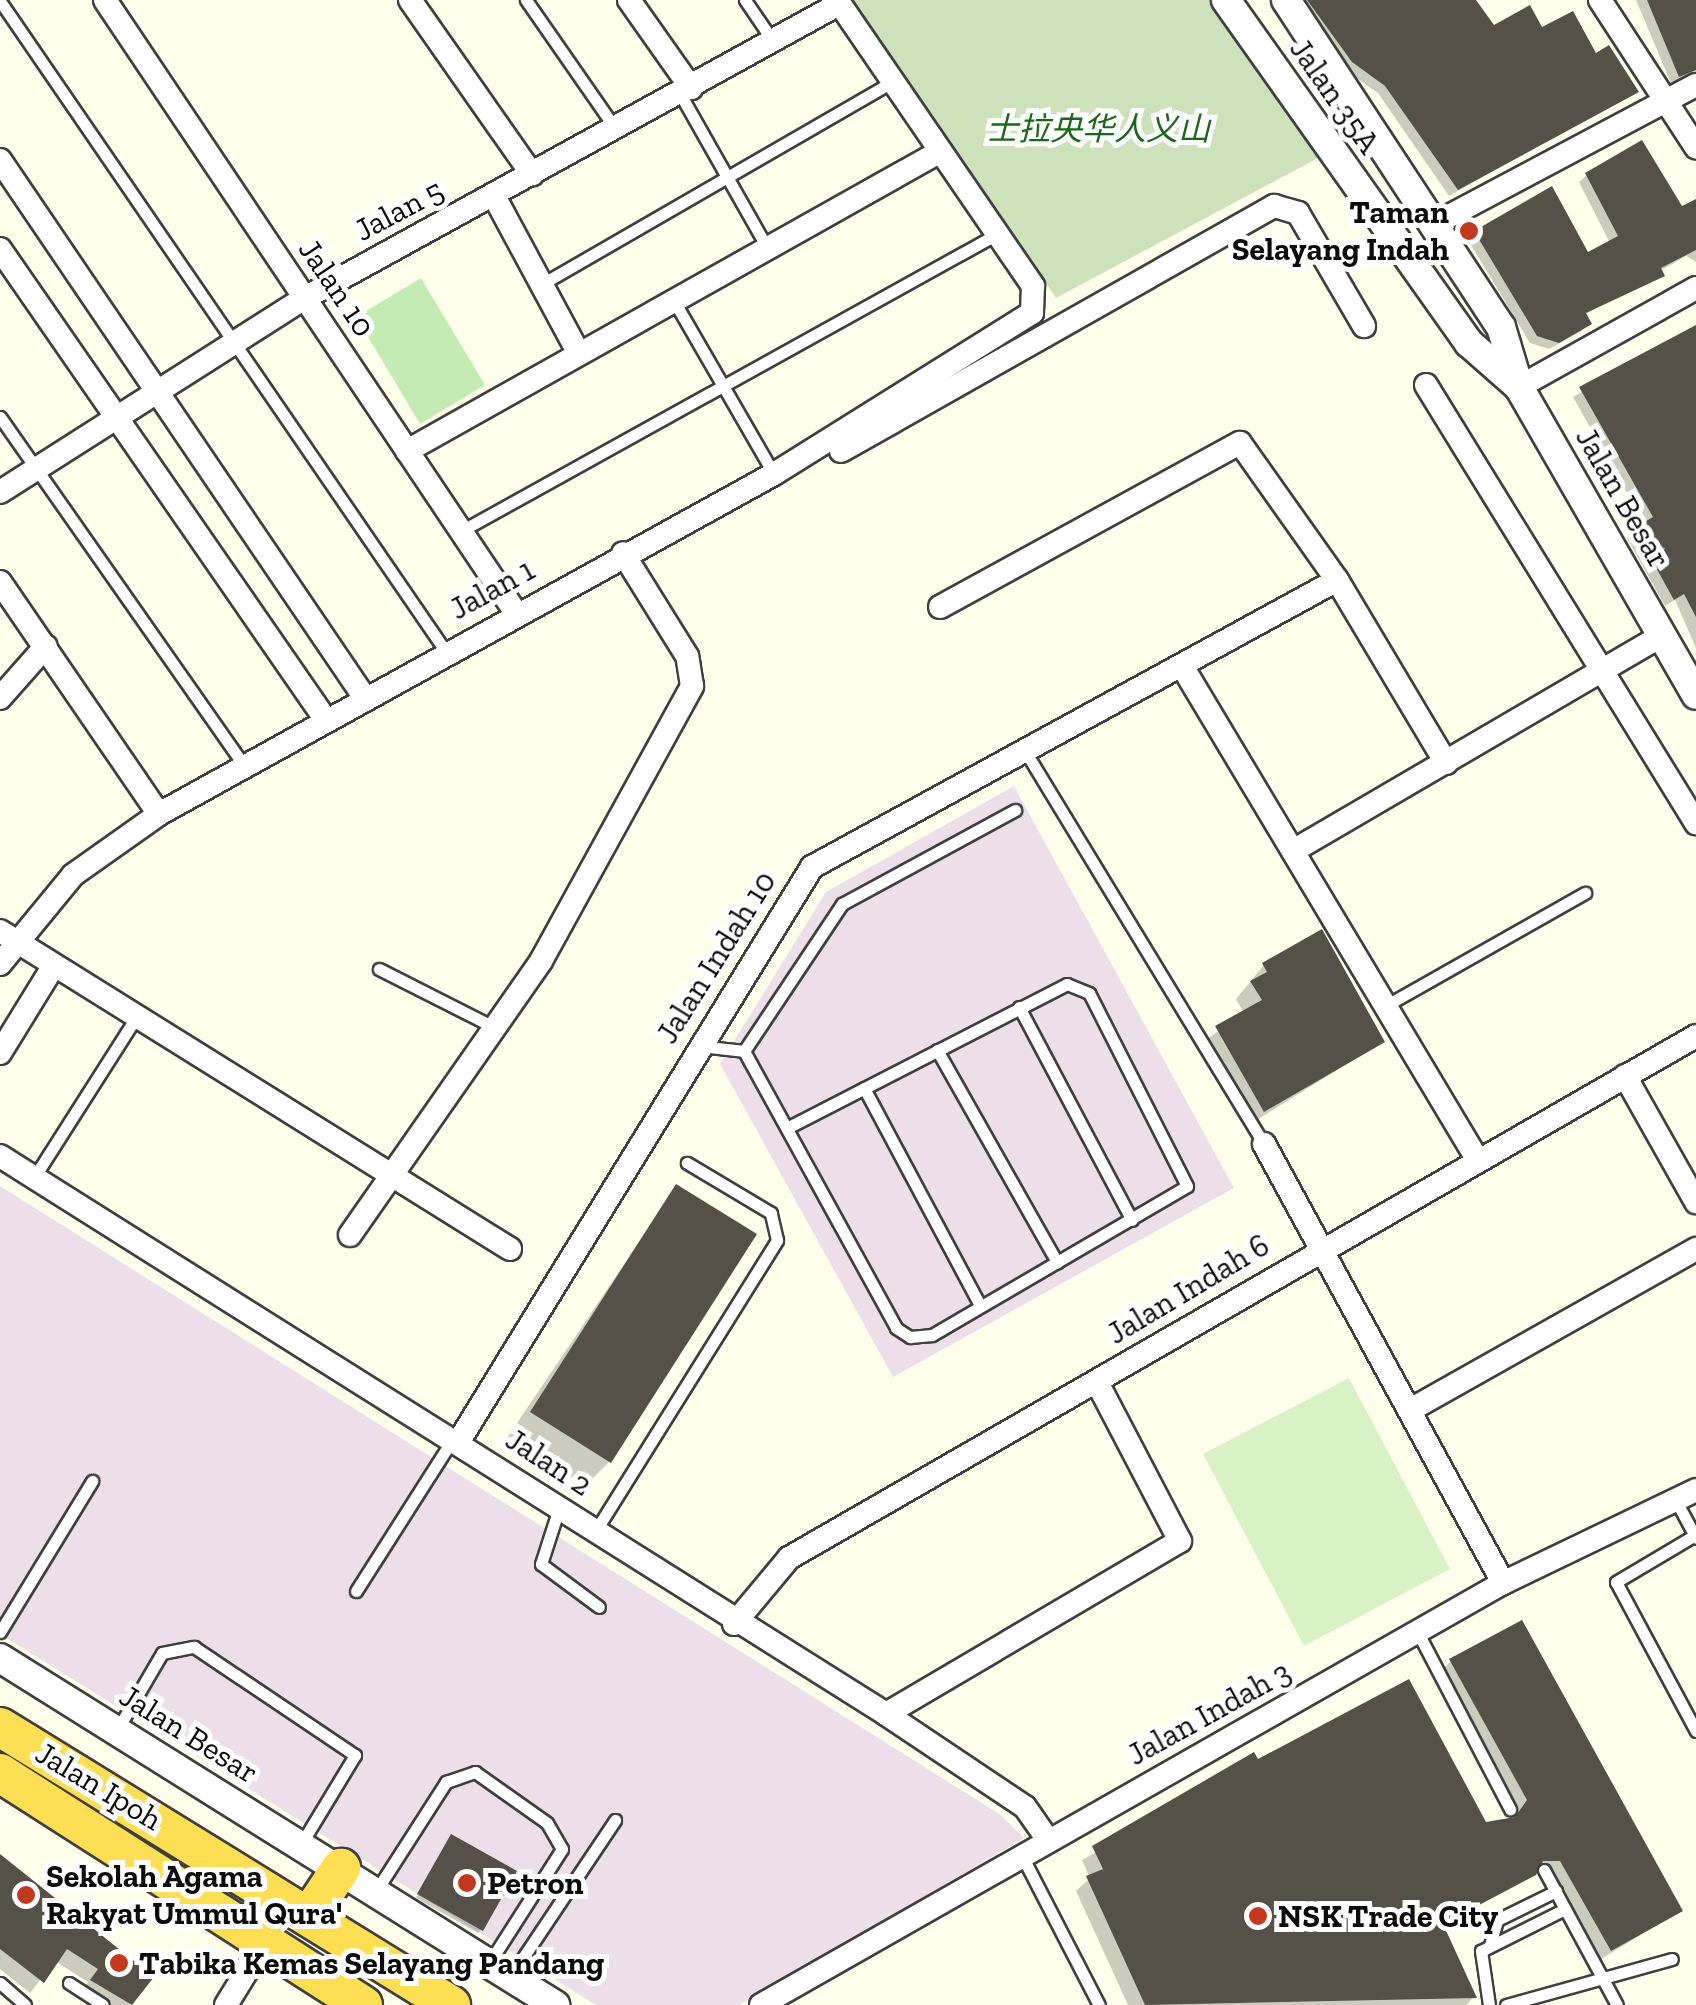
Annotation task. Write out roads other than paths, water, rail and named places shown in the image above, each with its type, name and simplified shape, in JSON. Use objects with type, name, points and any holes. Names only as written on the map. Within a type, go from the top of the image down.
[{"type":"highway","name":"Jalan Ipoh","points":[[0,1725],[452,2005]]},
{"type":"highway","name":"Jalan Ipoh","points":[[0,1775],[363,2005]]},
{"type":"highway","points":[[309,1916],[341,1868]]},
{"type":"highway","points":[[385,1965],[476,2005]]},
{"type":"street","name":"Jalan 10","points":[[105,0],[516,612]]},
{"type":"street","points":[[410,0],[532,174]]},
{"type":"street","points":[[628,0],[685,90]]},
{"type":"street","name":"Jalan 35A","points":[[1226,0],[1469,343],[1519,387]]},
{"type":"street","name":"Jalan 35A","points":[[1286,0],[1438,222],[1514,353],[1519,387]]},
{"type":"street","points":[[1600,0],[1696,147]]},
{"type":"street","name":"Jalan 5","points":[[0,492],[305,298],[838,2]]},
{"type":"street","points":[[838,2],[997,234]]},
{"type":"street","points":[[1438,222],[1696,85]]},
{"type":"street","points":[[407,451],[941,151]]},
{"type":"street","points":[[0,160],[162,389],[366,698]]},
{"type":"street","points":[[494,196],[579,354]]},
{"type":"street","points":[[774,474],[795,477],[1274,206],[1298,213],[1364,326]]},
{"type":"street","name":"Jalan 1","points":[[0,964],[7,935],[73,876],[159,814],[516,612],[774,474],[1018,326],[1035,299],[997,234]]},
{"type":"street","points":[[0,249],[326,720]]},
{"type":"street","points":[[1519,387],[1696,288]]},
{"type":"street","points":[[1426,384],[1607,670],[1696,823]]},
{"type":"street","name":"Jalan Besar","points":[[1519,387],[1696,695]]},
{"type":"street","points":[[940,607],[1229,443],[1251,451],[1337,580],[1446,763]]},
{"type":"street","points":[[350,1236],[496,1028],[692,686],[687,656],[624,554]]},
{"type":"street","name":"Jalan Indah 10","points":[[456,1440],[697,1046],[812,867],[1337,580]]},
{"type":"street","points":[[0,582],[159,814]]},
{"type":"street","points":[[1293,851],[1662,636]]},
{"type":"street","points":[[0,698],[46,646]]},
{"type":"street","points":[[1182,666],[1477,1159]]},
{"type":"street","points":[[7,935],[52,967],[510,1249]]},
{"type":"street","points":[[0,1053],[52,967]]},
{"type":"street","name":"Jalan Indah 6","points":[[734,1624],[790,1558],[1097,1382],[1325,1244],[1696,1036]]},
{"type":"street","points":[[1625,1076],[1696,1202]]},
{"type":"street","points":[[1264,1144],[1325,1244],[1504,1583]]},
{"type":"street","name":"Jalan 2","points":[[0,1156],[456,1440],[734,1624],[886,1714],[1025,1806],[1048,1840]]},
{"type":"street","points":[[1412,1409],[1696,1249]]},
{"type":"street","points":[[886,1714],[1180,1540],[1097,1382]]},
{"type":"street","name":"Jalan Indah 3","points":[[760,2005],[1504,1583],[1686,1494]]},
{"type":"street","name":"Jalan Besar","points":[[0,1658],[341,1868],[554,2005]]},
{"type":"street","points":[[226,2005],[266,1940]]},
{"type":"lane","points":[[526,0],[614,128]]},
{"type":"lane","points":[[746,0],[773,40]]},
{"type":"lane","points":[[0,1],[238,340],[446,652]]},
{"type":"lane","points":[[542,284],[893,81]]},
{"type":"lane","points":[[685,90],[728,179],[768,249]]},
{"type":"lane","points":[[460,531],[997,234]]},
{"type":"lane","points":[[674,301],[774,474]]},
{"type":"lane","points":[[0,417],[244,766]]},
{"type":"lane","points":[[1025,751],[1264,1144]]},
{"type":"lane","points":[[744,1051],[842,904],[1015,810]]},
{"type":"lane","points":[[1386,1006],[1585,893]]},
{"type":"lane","points":[[379,969],[496,1028]]},
{"type":"lane","points":[[744,1051],[896,1328],[932,1335],[1187,1186],[1097,1009],[1067,984],[788,1128]]},
{"type":"lane","points":[[1019,1008],[1132,1220]]},
{"type":"lane","points":[[35,1176],[137,1016]]},
{"type":"lane","points":[[697,1046],[744,1051]]},
{"type":"lane","points":[[937,1050],[1056,1262]]},
{"type":"lane","points":[[864,1088],[980,1305]]},
{"type":"lane","points":[[596,1530],[777,1240],[771,1213],[687,1162]]},
{"type":"lane","points":[[356,1591],[456,1440]]},
{"type":"lane","points":[[2,1625],[92,1481]]},
{"type":"lane","points":[[1686,1494],[1695,1536],[1616,1582],[1696,1731]]},
{"type":"lane","points":[[559,1508],[541,1564],[599,1606]]},
{"type":"lane","points":[[1418,1633],[1510,1809]]},
{"type":"lane","points":[[117,1730],[162,1653],[194,1646],[355,1754],[301,1844]]},
{"type":"lane","points":[[376,1893],[446,1782],[475,1772],[546,1822],[562,1849],[499,1970]]},
{"type":"lane","points":[[499,1970],[615,1820]]},
{"type":"lane","points":[[1021,1854],[1100,2005]]},
{"type":"lane","points":[[1544,1870],[1618,2005]]},
{"type":"lane","points":[[1490,1945],[1497,1920],[1556,1891]]},
{"type":"lane","points":[[1489,2005],[1476,1961],[1490,1945],[1565,1909]]},
{"type":"lane","points":[[1506,2005],[1672,1959]]},
{"type":"lane","points":[[0,1983],[25,2005]]},
{"type":"lane","points":[[69,1983],[102,2005]]},
{"type":"place","name":"Taman Selayang Indah","points":[[1469,231]]},
{"type":"place","name":"Petron","points":[[467,1883]]},
{"type":"place","name":"Sekolah Agama Rakyat Ummul Qura'","points":[[26,1895]]},
{"type":"place","name":"NSK Trade City","points":[[1258,1916]]},
{"type":"place","name":"Tabika Kemas Selayang Pandang","points":[[119,1963]]},
{"type":"park label","name":"士拉央华人义山","points":[[1098,129]]}]
